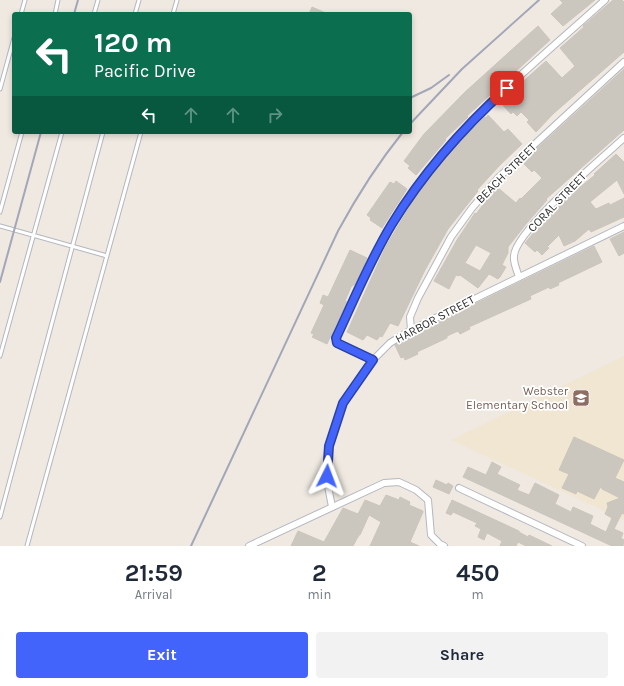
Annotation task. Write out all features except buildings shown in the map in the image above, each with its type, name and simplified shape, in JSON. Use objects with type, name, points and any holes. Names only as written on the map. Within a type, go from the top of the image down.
[{"type":"street","points":[[373,360],[337,343],[336,338],[391,224],[421,181],[464,130],[486,108],[605,0]]},
{"type":"street","name":"BEACH STREET","points":[[411,330],[410,317],[418,298],[451,237],[472,208],[498,178],[624,62]]},
{"type":"street","name":"CORAL STREET","points":[[519,277],[514,256],[517,246],[525,235],[562,193],[624,138]]},
{"type":"street","name":"HARBOR STREET","points":[[332,507],[328,486],[327,466],[329,446],[343,403],[373,360],[390,343],[411,330],[624,226]]},
{"type":"street","points":[[250,546],[384,483],[399,482],[416,490],[428,500],[431,535],[444,546]]},
{"type":"street","points":[[459,488],[582,546]]},
{"type":"lane","points":[[21,12],[24,0]]},
{"type":"lane","points":[[55,12],[58,0]]},
{"type":"lane","points":[[95,12],[98,0]]},
{"type":"lane","points":[[136,12],[139,0]]},
{"type":"lane","points":[[174,12],[177,0]]},
{"type":"lane","points":[[0,89],[12,45]]},
{"type":"lane","points":[[0,212],[21,134]]},
{"type":"lane","points":[[0,356],[61,134]]},
{"type":"lane","points":[[0,517],[102,134]]},
{"type":"lane","points":[[27,546],[140,134]]},
{"type":"lane","points":[[0,226],[107,256]]},
{"type":"shaded area","name":"Webster Elementary School","points":[[624,356],[624,520],[451,440]]},
{"type":"railway","points":[[75,12],[78,0]]},
{"type":"railway","points":[[412,122],[462,69],[539,0]]},
{"type":"railway","points":[[412,97],[431,88],[449,75]]},
{"type":"railway","points":[[0,282],[40,134]]},
{"type":"railway","points":[[191,546],[338,231],[368,180],[402,134]]},
{"type":"place","name":"Webster Elementary School","points":[[581,398]]},
{"type":"route","points":[[327,476],[329,446],[343,403],[373,360],[337,343],[336,338],[391,224],[421,181],[453,142],[507,88]]}]
